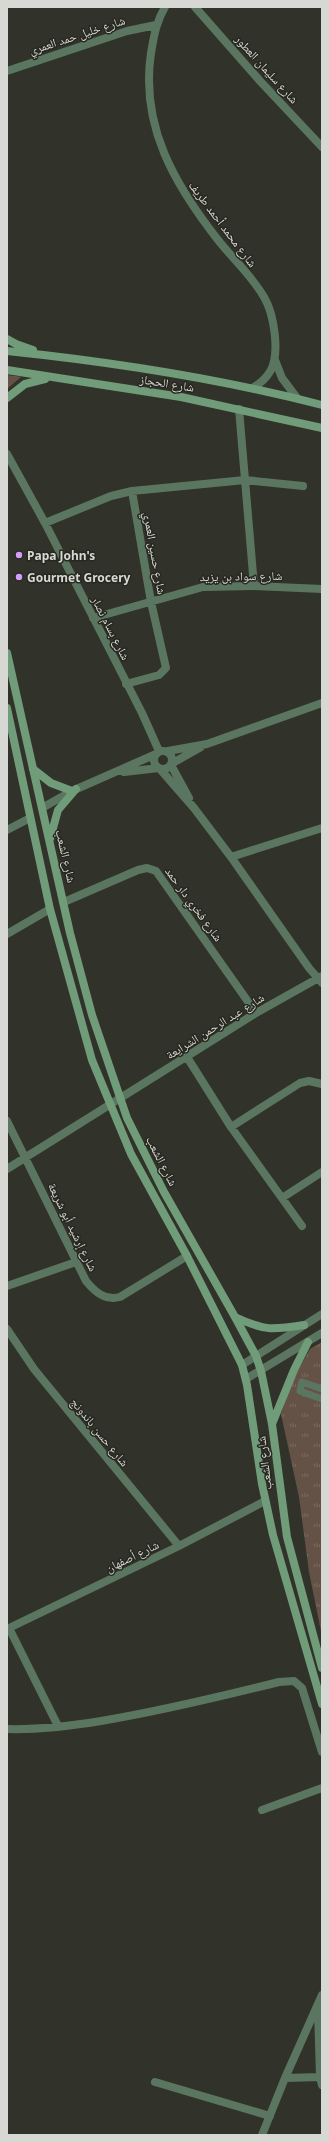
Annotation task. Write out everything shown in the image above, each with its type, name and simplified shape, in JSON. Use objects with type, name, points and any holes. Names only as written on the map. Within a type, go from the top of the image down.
[{"type":"main road","points":[[7,338],[16,344],[51,356]]},
{"type":"main road","name":"شارع الحجاز","points":[[7,351],[151,368],[254,388],[322,404]]},
{"type":"main road","name":"شارع الحجاز","points":[[7,370],[181,397],[322,428]]},
{"type":"main road","points":[[7,398],[25,384],[51,378]]},
{"type":"main road","name":"شارع الشعب","points":[[7,653],[10,676],[92,1015],[121,1098],[133,1131],[256,1356],[261,1371],[272,1424],[287,1537],[322,1668]]},
{"type":"main road","name":"شارع الشعب","points":[[7,708],[50,909],[92,1060],[134,1161],[187,1256],[242,1365],[246,1379],[265,1501],[281,1567],[322,1704]]},
{"type":"main road","points":[[7,718],[12,728]]},
{"type":"main road","points":[[33,769],[51,783],[74,790],[58,810],[50,842]]},
{"type":"main road","points":[[235,1317],[264,1329],[273,1330],[304,1325]]},
{"type":"main road","points":[[272,1424],[294,1370],[308,1342]]},
{"type":"street","name":"شارع محمد أحمد طريف","points":[[165,7],[156,25],[150,61],[148,92],[161,146],[181,190],[264,296],[271,314],[275,360],[282,378],[297,398]]},
{"type":"street","name":"شارع سليمان العطور","points":[[195,7],[260,81],[322,147]]},
{"type":"street","name":"شارع خليل حمد العمري","points":[[7,71],[127,31],[156,25]]},
{"type":"street","points":[[254,388],[269,373],[275,360]]},
{"type":"street","points":[[239,409],[254,586]]},
{"type":"street","name":"شارع بسام نصار","points":[[7,454],[45,523],[161,752]]},
{"type":"street","points":[[45,523],[111,496],[132,491],[245,480],[303,486]]},
{"type":"street","name":"شارع حسين العمري","points":[[126,684],[159,675],[166,668],[152,602],[132,491]]},
{"type":"street","name":"شارع سواد بن يزيد","points":[[93,618],[203,587],[254,586],[322,589]]},
{"type":"street","points":[[42,808],[74,790],[161,752],[207,744],[322,703]]},
{"type":"street","points":[[117,772],[159,768],[165,769],[207,744]]},
{"type":"street","points":[[161,752],[172,758],[171,765],[194,808]]},
{"type":"street","points":[[161,752],[154,762],[194,808],[320,979]]},
{"type":"street","points":[[7,830],[30,818]]},
{"type":"street","points":[[231,857],[322,828]]},
{"type":"street","name":"شارع فخري دار حمد","points":[[64,902],[138,870],[148,868],[156,871],[256,1014]]},
{"type":"street","points":[[7,934],[50,909]]},
{"type":"street","name":"شارع عبد الرحمن الشرايعة","points":[[7,1169],[256,1014],[320,979]]},
{"type":"street","points":[[187,1057],[232,1127],[302,1226]]},
{"type":"street","points":[[232,1127],[300,1083],[309,1081],[322,1084]]},
{"type":"street","name":"شارع إرشيد أبو شريعة","points":[[7,1120],[76,1262],[86,1281],[97,1292],[106,1297],[116,1298],[129,1292],[187,1256]]},
{"type":"street","points":[[282,1198],[322,1172]]},
{"type":"street","points":[[7,1286],[76,1262]]},
{"type":"street","points":[[242,1365],[322,1314]]},
{"type":"street","name":"شارع حسن باندونج","points":[[7,1329],[34,1369],[178,1546]]},
{"type":"street","points":[[246,1379],[322,1333]]},
{"type":"street","points":[[322,1389],[302,1382],[300,1391],[322,1399]]},
{"type":"street","name":"شارع أصفهان","points":[[8,1629],[178,1546],[265,1501]]},
{"type":"street","points":[[8,1629],[58,1726]]},
{"type":"street","points":[[7,1729],[58,1726],[150,1713],[279,1682],[294,1681],[302,1688],[322,1752]]},
{"type":"street","points":[[262,1810],[322,1788]]},
{"type":"street","points":[[262,2135],[322,1994]]},
{"type":"street","points":[[285,2078],[321,2081],[318,2006]]},
{"type":"street","points":[[155,2082],[270,2116]]},
{"type":"green space","points":[[7,375],[21,377],[7,389]]},
{"type":"green space","points":[[322,1342],[322,1636],[309,1572],[299,1497],[281,1414],[292,1381],[310,1349]]},
{"type":"place","name":"Papa John's","points":[[19,555]]},
{"type":"place","name":"Gourmet Grocery","points":[[19,577]]}]
